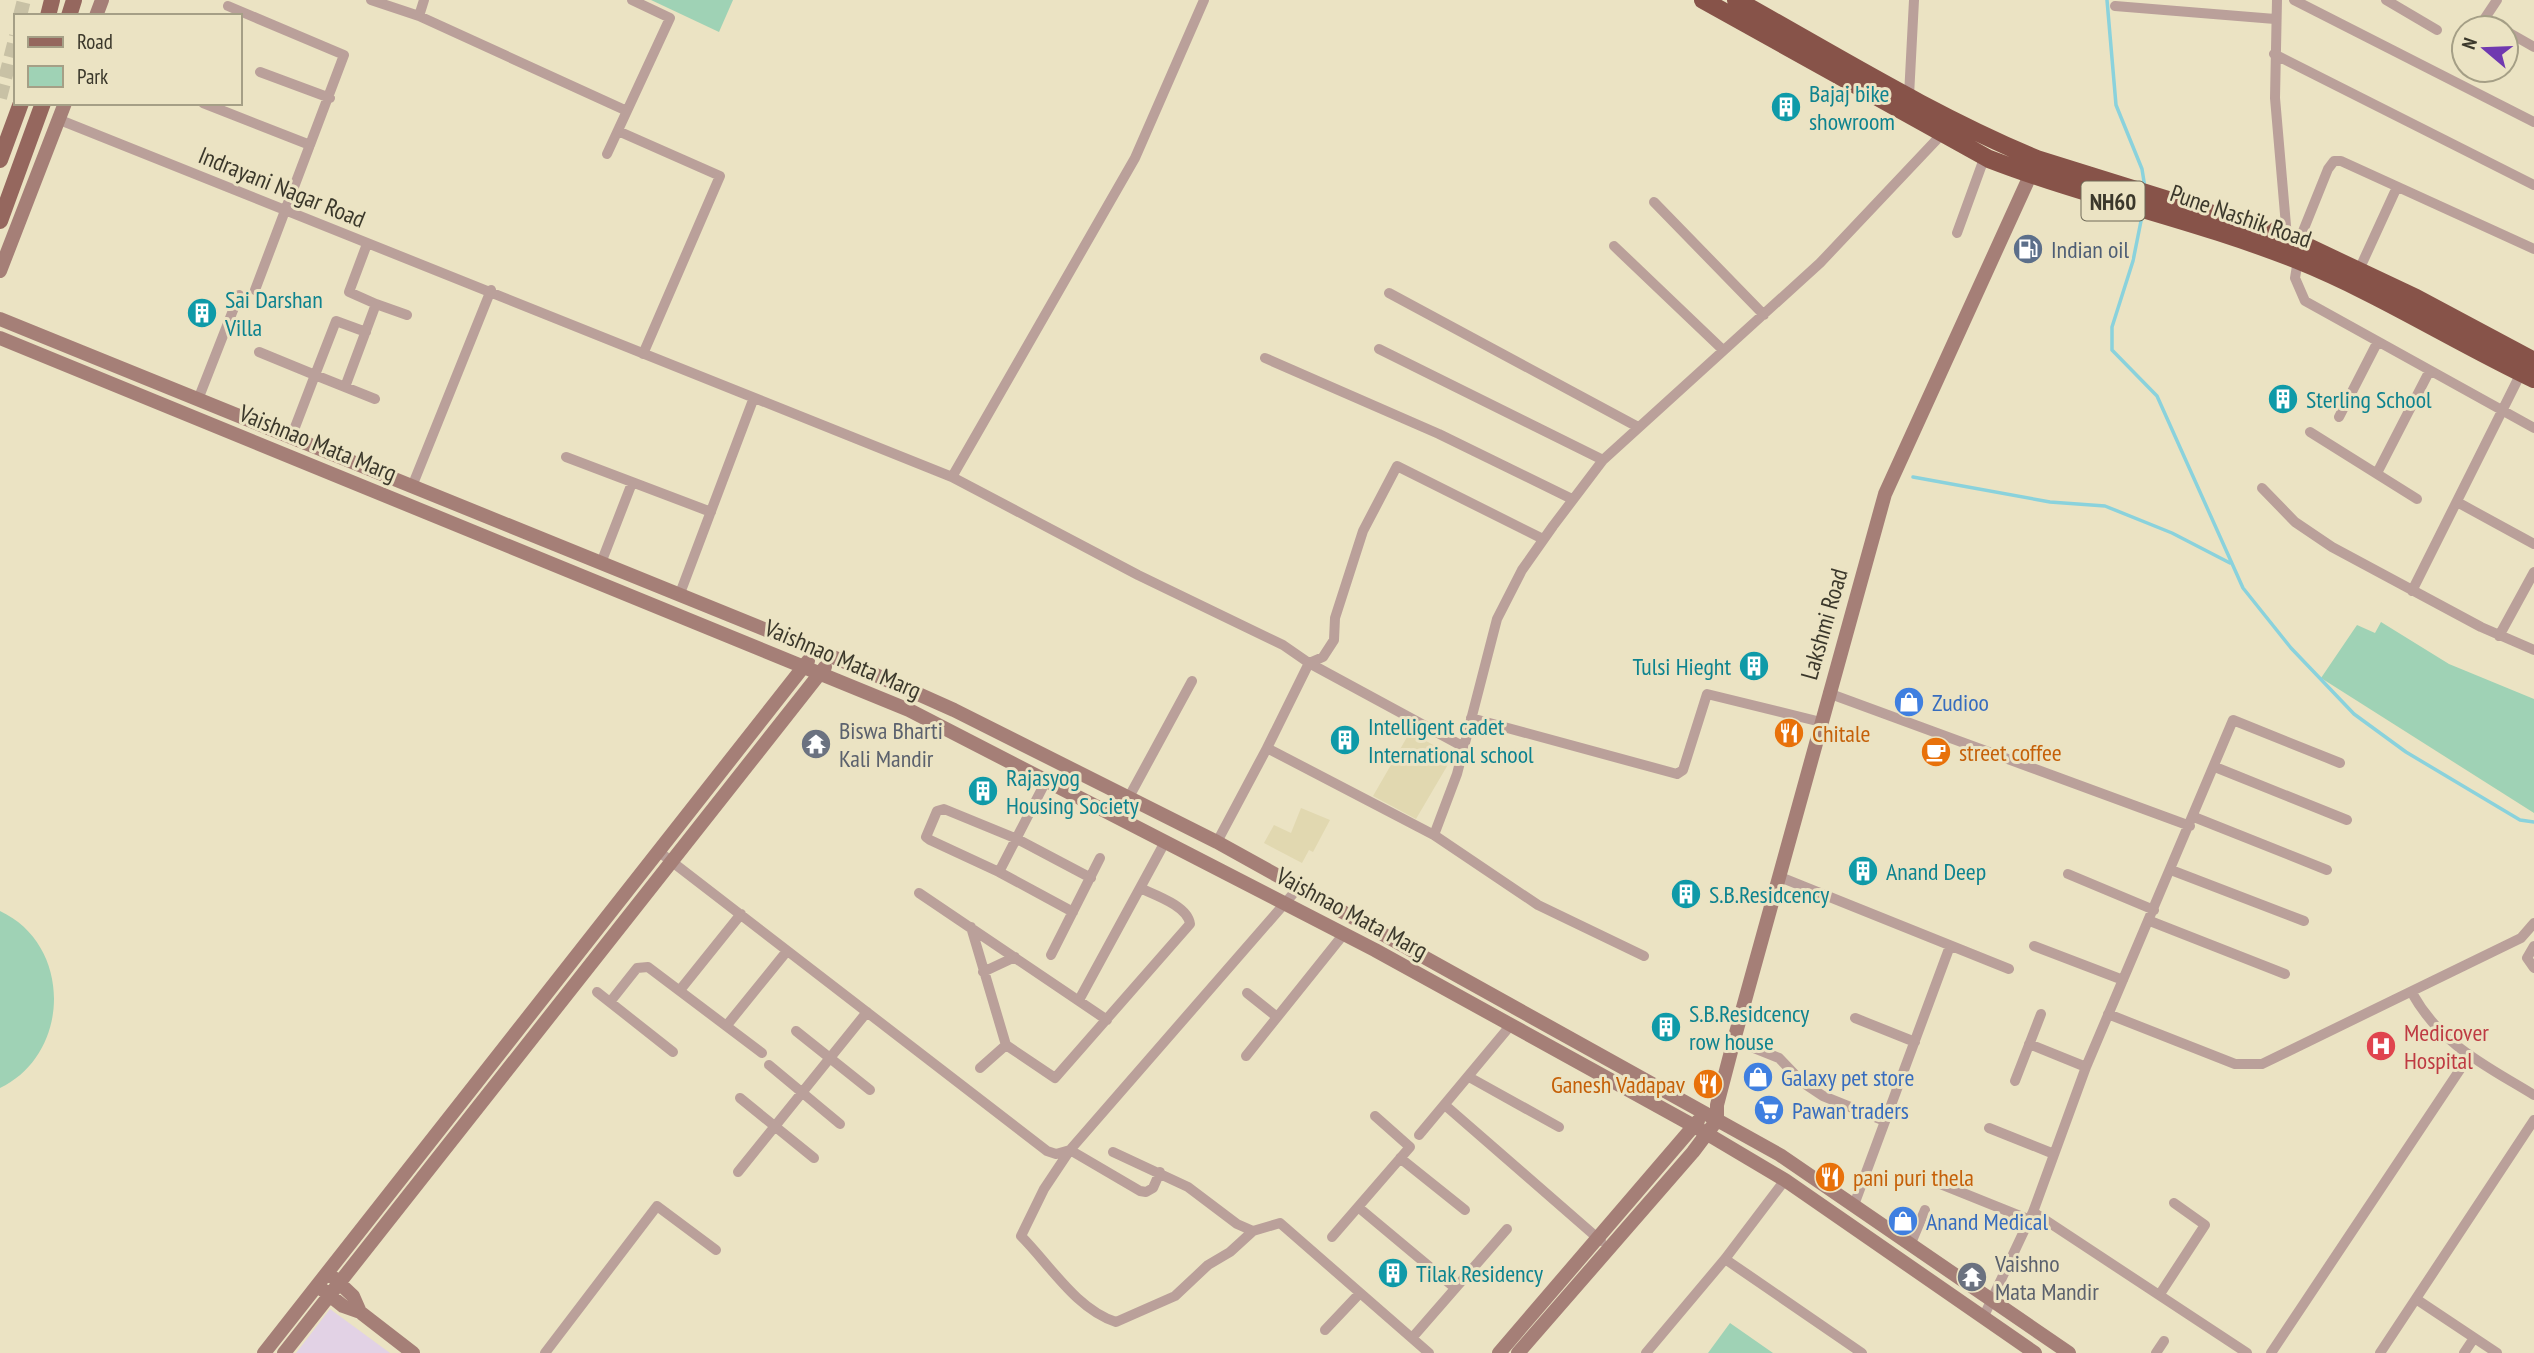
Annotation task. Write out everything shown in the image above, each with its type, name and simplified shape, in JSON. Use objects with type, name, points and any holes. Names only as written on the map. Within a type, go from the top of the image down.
[{"type":"highway","name":"Pune Nashik Road","points":[[1703,0],[1985,156],[2034,167],[2293,239],[2359,270],[2529,368]]},
{"type":"highway","name":"Pune Nashik Road","points":[[1736,0],[2034,167],[2298,260],[2529,368]]},
{"type":"main road","points":[[0,160],[19,105]]},
{"type":"main road","points":[[0,222],[42,105]]},
{"type":"main road","points":[[0,271],[64,105]]},
{"type":"main road","name":"Lakshmi Road","points":[[1711,1116],[1717,1105],[1828,693],[1885,494],[2034,167]]},
{"type":"main road","name":"Vaishnao Mata Marg","points":[[0,319],[413,484],[679,596],[832,656],[954,710],[1129,797],[1299,887],[1780,1155],[2069,1353]]},
{"type":"main road","name":"Vaishnao Mata Marg","points":[[0,338],[909,710],[1286,903],[1694,1126],[1785,1180],[2035,1353]]},
{"type":"main road","points":[[202,420],[203,399]]},
{"type":"main road","points":[[264,1353],[817,650]]},
{"type":"main road","points":[[284,1353],[832,656]]},
{"type":"main road","points":[[1518,1353],[1694,1126],[1711,1116]]},
{"type":"main road","points":[[1499,1353],[1707,1134],[1711,1116]]},
{"type":"main road","points":[[327,1273],[353,1296],[360,1312]]},
{"type":"main road","points":[[317,1285],[343,1306],[360,1312],[413,1353]]},
{"type":"street","points":[[371,0],[419,16],[627,111]]},
{"type":"street","points":[[419,16],[424,0]]},
{"type":"street","points":[[607,154],[670,18],[632,0]]},
{"type":"street","points":[[952,477],[1129,169],[1204,0]]},
{"type":"street","points":[[1909,96],[1914,0]]},
{"type":"street","points":[[2277,0],[2274,54],[2293,239]]},
{"type":"street","points":[[2294,0],[2534,122]]},
{"type":"street","points":[[2386,0],[2437,30]]},
{"type":"street","points":[[229,6],[344,55],[330,98],[255,290]]},
{"type":"street","points":[[2115,6],[2275,19]]},
{"type":"street","points":[[2274,54],[2534,185]]},
{"type":"street","points":[[260,72],[330,98]]},
{"type":"street","points":[[208,105],[310,145]]},
{"type":"street","name":"Indrayani Nagar Road","points":[[60,120],[367,244],[491,290],[753,400],[952,477],[1138,575],[1283,645],[1309,663],[1464,747]]},
{"type":"street","points":[[618,131],[720,176],[643,354]]},
{"type":"street","points":[[1434,835],[1464,747],[1497,620],[1522,570],[1543,539],[1603,460],[1765,315],[1861,222],[1942,134]]},
{"type":"street","points":[[1957,233],[1985,156]]},
{"type":"street","points":[[2293,239],[2328,169],[2334,161],[2342,161],[2534,249]]},
{"type":"street","points":[[2359,270],[2397,187]]},
{"type":"street","points":[[1654,202],[1765,315]]},
{"type":"street","points":[[367,244],[349,292],[407,315]]},
{"type":"street","points":[[1614,246],[1723,351]]},
{"type":"street","points":[[2298,260],[2295,278],[2305,301],[2428,372],[2534,428]]},
{"type":"street","points":[[413,484],[491,290]]},
{"type":"street","points":[[1390,293],[1638,427]]},
{"type":"street","points":[[203,399],[239,295]]},
{"type":"street","points":[[345,387],[376,304]]},
{"type":"street","points":[[292,435],[336,321],[366,332]]},
{"type":"street","points":[[2339,417],[2377,343]]},
{"type":"street","points":[[1379,349],[1603,460]]},
{"type":"street","points":[[259,352],[375,399]]},
{"type":"street","points":[[1265,358],[1407,418],[1572,499]]},
{"type":"street","points":[[2412,591],[2503,411],[2529,368]]},
{"type":"street","points":[[2377,473],[2428,372]]},
{"type":"street","points":[[679,596],[753,400]]},
{"type":"street","points":[[2310,432],[2417,499]]},
{"type":"street","points":[[566,457],[711,512]]},
{"type":"street","points":[[1217,842],[1309,663],[1323,657],[1334,640],[1335,618],[1363,531],[1397,466],[1543,539]]},
{"type":"street","points":[[601,563],[632,483]]},
{"type":"street","points":[[2262,488],[2295,522],[2332,547],[2499,636],[2534,650]]},
{"type":"street","points":[[2457,502],[2534,544]]},
{"type":"street","points":[[2499,636],[2534,572]]},
{"type":"street","points":[[1129,797],[1192,681]]},
{"type":"street","points":[[1828,693],[2327,870]]},
{"type":"street","points":[[1471,719],[1677,774],[1683,771],[1707,694],[1821,723]]},
{"type":"street","points":[[1983,1318],[2031,1216],[2086,1067],[2233,720],[2340,763]]},
{"type":"street","points":[[1267,748],[1434,835],[1538,905],[1644,956]]},
{"type":"street","points":[[2215,766],[2347,820]]},
{"type":"street","points":[[999,873],[1047,779]]},
{"type":"street","points":[[1073,912],[926,837],[937,811],[944,809],[1017,839],[1091,878]]},
{"type":"street","points":[[1079,1000],[1165,842]]},
{"type":"street","points":[[658,851],[1046,1151],[1056,1154],[1070,1150],[1140,1191],[1146,1192],[1153,1188],[1160,1172]]},
{"type":"street","points":[[1051,955],[1100,858]]},
{"type":"street","points":[[2171,870],[2305,921]]},
{"type":"street","points":[[2068,874],[2154,910]]},
{"type":"street","points":[[1780,877],[2009,969]]},
{"type":"street","points":[[1299,887],[1070,1150],[1044,1189],[1021,1236],[1068,1288],[1101,1317],[1116,1322],[1174,1296],[1208,1265],[1230,1252],[1253,1231],[1280,1223],[1429,1353]]},
{"type":"street","points":[[971,927],[1006,1045],[1055,1078],[1190,924],[1189,917],[1183,911],[1140,888]]},
{"type":"street","points":[[919,893],[1108,1020]]},
{"type":"street","points":[[680,990],[741,914]]},
{"type":"street","points":[[2150,921],[2285,974]]},
{"type":"street","points":[[2108,1014],[2235,1064],[2250,1066],[2281,1057],[2412,993],[2521,938],[2534,923]]},
{"type":"street","points":[[1246,1055],[1343,935]]},
{"type":"street","points":[[1854,1205],[1950,946]]},
{"type":"street","points":[[2034,946],[2123,980]]},
{"type":"street","points":[[2534,946],[2527,958],[2534,968]]},
{"type":"street","points":[[727,1025],[788,951]]},
{"type":"street","points":[[983,972],[1015,957]]},
{"type":"street","points":[[610,1002],[642,966],[648,967],[762,1053]]},
{"type":"street","points":[[597,992],[673,1052]]},
{"type":"street","points":[[1247,993],[1277,1017]]},
{"type":"street","points":[[2412,993],[2431,1025],[2469,1056],[2534,1095]]},
{"type":"street","points":[[738,1172],[867,1012]]},
{"type":"street","points":[[2015,1081],[2041,1014]]},
{"type":"street","points":[[1855,1018],[1915,1042]]},
{"type":"street","points":[[1419,1135],[1446,1106],[1510,1026]]},
{"type":"street","points":[[796,1031],[870,1090]]},
{"type":"street","points":[[1734,1040],[1779,1058],[1802,1082],[1823,1096],[1885,1121]]},
{"type":"street","points":[[2029,1044],[2086,1067]]},
{"type":"street","points":[[980,1068],[1006,1045]]},
{"type":"street","points":[[2270,1353],[2469,1056]]},
{"type":"street","points":[[769,1065],[840,1124]]},
{"type":"street","points":[[1469,1077],[1559,1126]]},
{"type":"street","points":[[740,1098],[814,1158]]},
{"type":"street","points":[[1446,1106],[1603,1244]]},
{"type":"street","points":[[1332,1237],[1410,1146],[1375,1116]]},
{"type":"street","points":[[2380,1353],[2534,1120]]},
{"type":"street","points":[[1989,1128],[2054,1154]]},
{"type":"street","points":[[1113,1152],[1160,1172],[1208,1199],[1237,1224],[1253,1231]]},
{"type":"street","points":[[1400,1158],[1465,1210]]},
{"type":"street","points":[[1646,1353],[1725,1259],[1785,1180]]},
{"type":"street","points":[[1938,1184],[2031,1216],[2160,1294],[2247,1353]]},
{"type":"street","points":[[2160,1294],[2205,1225],[2174,1203]]},
{"type":"street","points":[[545,1353],[657,1206],[716,1250]]},
{"type":"street","points":[[1358,1207],[1454,1288]]},
{"type":"street","points":[[1911,1243],[1925,1210]]},
{"type":"street","points":[[1412,1338],[1507,1229]]},
{"type":"street","points":[[1725,1259],[1862,1353]]},
{"type":"street","points":[[1325,1330],[1360,1293]]},
{"type":"street","points":[[2416,1299],[2497,1353]]},
{"type":"street","points":[[2465,1353],[2474,1338]]},
{"type":"street","points":[[2156,1353],[2164,1341]]},
{"type":"shaded area","points":[[1410,732],[1453,756],[1416,819],[1373,796]]},
{"type":"shaded area","points":[[1301,808],[1330,820],[1313,852],[1309,850],[1302,863],[1264,843],[1274,825],[1291,833]]},
{"type":"shaded area","points":[[330,1309],[390,1353],[296,1353]]},
{"type":"green space","points":[[651,0],[733,0],[719,32]]},
{"type":"green space","points":[[2381,622],[2449,664],[2534,699],[2534,813],[2321,678],[2357,625],[2375,633]]},
{"type":"green space","points":[[0,911],[24,927],[41,948],[51,973],[54,1000],[50,1026],[40,1051],[23,1072],[0,1088]]},
{"type":"green space","points":[[1730,1323],[1773,1353],[1708,1353]]},
{"type":"waterway","points":[[2107,0],[2116,105],[2142,169],[2145,188]]},
{"type":"waterway","points":[[2142,216],[2133,261],[2112,327],[2112,350],[2157,396],[2243,588],[2291,648],[2354,714],[2406,752],[2520,820],[2534,822]]},
{"type":"waterway","points":[[1913,477],[2050,502],[2105,506],[2172,533],[2230,563]]},
{"type":"tunnel","points":[[20,14],[24,0]]},
{"type":"tunnel","points":[[0,98],[14,44]]},
{"type":"place","name":"Bajaj bike showroom","points":[[1786,107]]},
{"type":"place","name":"Indian oil","points":[[2028,249]]},
{"type":"place","name":"Sai Darshan Villa","points":[[202,313]]},
{"type":"place","name":"Sterling School","points":[[2283,399]]},
{"type":"place","name":"Tulsi Hieght","points":[[1754,666]]},
{"type":"place","name":"Zudioo","points":[[1909,702]]},
{"type":"place","name":"Chitale","points":[[1789,733]]},
{"type":"place","name":"Intelligent cadet International school","points":[[1345,740]]},
{"type":"place","name":"Biswa Bharti Kali Mandir","points":[[816,744]]},
{"type":"place","name":"street coffee","points":[[1936,752]]},
{"type":"place","name":"Rajasyog Housing Society","points":[[983,791]]},
{"type":"place","name":"Anand Deep","points":[[1863,871]]},
{"type":"place","name":"S.B.Residcency","points":[[1686,894]]},
{"type":"place","name":"S.B.Residcency row house","points":[[1666,1027]]},
{"type":"place","name":"Medicover Hospital","points":[[2381,1046]]},
{"type":"place","name":"Galaxy pet store","points":[[1758,1077]]},
{"type":"place","name":"Ganesh Vadapav","points":[[1708,1084]]},
{"type":"place","name":"Pawan traders","points":[[1769,1110]]},
{"type":"place","name":"pani puri thela","points":[[1830,1177]]},
{"type":"place","name":"Anand Medical","points":[[1903,1221]]},
{"type":"place","name":"Tilak Residency","points":[[1393,1273]]},
{"type":"place","name":"Vaishno Mata Mandir","points":[[1972,1277]]}]
